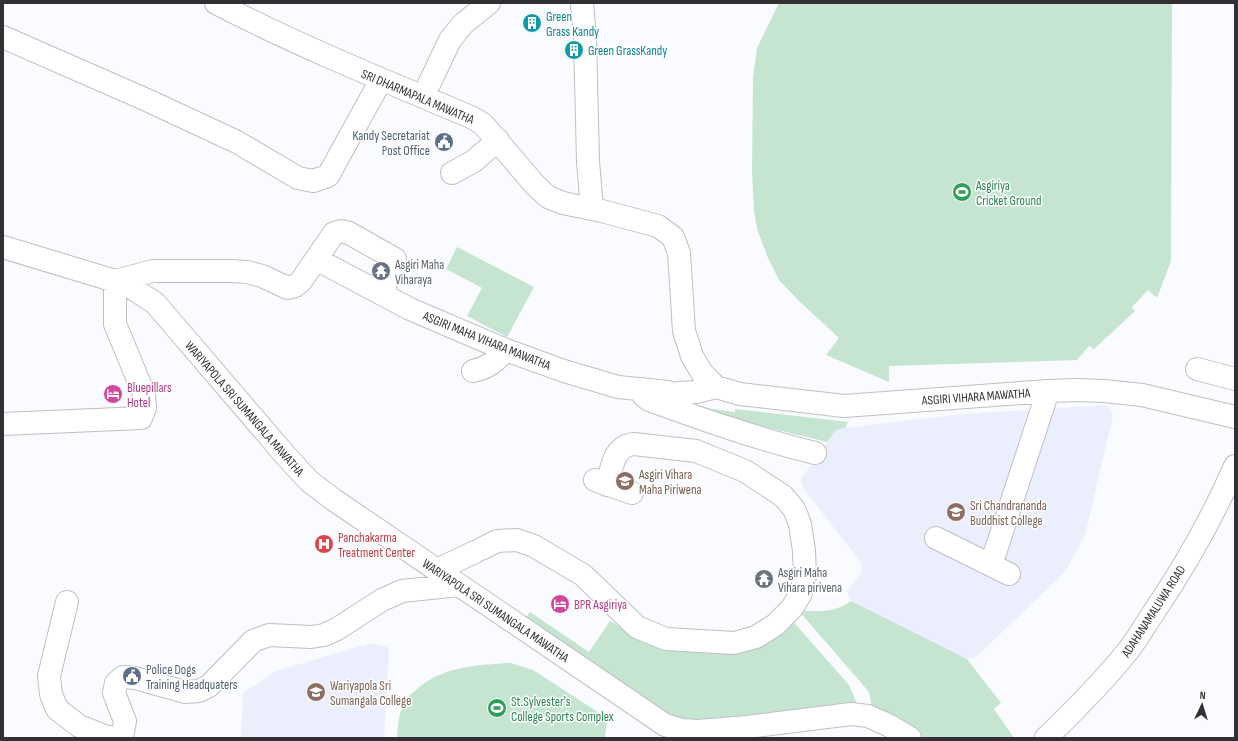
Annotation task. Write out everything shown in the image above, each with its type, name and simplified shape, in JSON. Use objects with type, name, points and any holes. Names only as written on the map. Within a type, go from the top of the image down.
[{"type":"street","name":"SRI DHARMAPALA MAWATHA","points":[[216,3],[292,40],[381,80],[471,117],[483,124],[535,185],[548,197],[563,204],[592,209],[658,226],[673,237],[679,254],[684,330],[692,356],[702,373],[716,387]]},
{"type":"street","points":[[423,97],[450,40],[463,24],[489,3]]},
{"type":"street","points":[[582,3],[585,38],[588,161],[592,209]]},
{"type":"street","points":[[3,37],[149,101],[237,142],[298,178],[313,181],[328,176],[381,80]]},
{"type":"street","points":[[452,173],[474,161],[498,140]]},
{"type":"street","points":[[3,424],[141,418],[145,408],[144,394],[115,324],[115,281],[153,271],[231,271],[247,272],[262,276],[288,288],[301,282],[334,233],[341,231],[349,232],[395,259],[395,265],[381,293]]},
{"type":"street","name":"WARIYAPOLA SRI SUMANGALA MAWATHA","points":[[3,247],[115,281],[130,287],[155,303],[309,481],[334,500],[665,725],[682,730],[698,731],[747,727],[851,714],[868,716],[888,725],[910,738]]},
{"type":"street","name":"ASGIRI MAHA VIHARA MAWATHA","points":[[316,259],[410,309],[506,350],[564,371],[618,387],[642,390],[674,393],[696,392],[716,387]]},
{"type":"street","points":[[473,371],[483,369],[496,361],[506,350]]},
{"type":"street","points":[[1198,368],[1235,380]]},
{"type":"street","name":"ASGIRI VIHARA MAWATHA","points":[[716,387],[740,394],[844,406],[1048,391],[1104,390],[1142,395],[1235,417]]},
{"type":"street","points":[[642,390],[643,395],[649,400],[690,415],[754,437],[815,453]]},
{"type":"street","points":[[936,538],[1000,570],[1048,391]]},
{"type":"street","points":[[437,570],[497,541],[517,540],[534,546],[583,575],[636,627],[666,639],[734,643],[756,637],[775,625],[792,608],[801,593],[805,576],[804,551],[800,524],[794,509],[783,496],[745,471],[696,452],[634,444],[624,446],[617,452],[601,483],[632,493]]},
{"type":"street","name":"ADAHANAMALUWA ROAD","points":[[1046,738],[1097,688],[1128,651],[1170,589],[1222,496],[1235,466]]},
{"type":"street","points":[[67,602],[49,676],[51,694],[56,709],[79,726],[104,736],[115,738],[123,732],[124,721],[121,708],[114,693],[116,683],[123,678],[135,678],[185,692],[199,691],[209,686],[253,641],[269,635],[311,637],[324,635],[337,629],[382,600],[402,591],[459,585]]},
{"type":"shaded area","name":"Sri Chandrananda Buddhist College","points":[[1108,405],[1113,416],[1085,535],[1065,572],[976,657],[967,659],[851,601],[847,591],[862,572],[862,564],[804,489],[801,479],[836,430],[962,414]]},
{"type":"shaded area","name":"Wariyapola Sri Sumangala College","points":[[372,643],[389,648],[384,738],[241,738],[243,693],[276,671]]},
{"type":"green space","name":"Asgiriya Cricket Ground","points":[[779,3],[1172,3],[1171,261],[1157,298],[1148,290],[1132,307],[1135,311],[1094,349],[1089,346],[1077,360],[889,366],[889,382],[826,355],[839,338],[779,280],[768,258],[757,229],[754,210],[752,173],[753,78],[757,48]]},
{"type":"green space","points":[[457,247],[534,287],[507,337],[467,316],[482,288],[446,269]]},
{"type":"green space","points":[[705,408],[735,412],[735,409],[848,422],[845,428],[836,430],[827,442],[704,412]]},
{"type":"green space","points":[[851,601],[967,659],[1001,703],[994,709],[1014,738],[920,738],[873,713],[869,692],[798,610],[832,610]]},
{"type":"green space","points":[[530,612],[589,652],[610,621],[631,633],[666,649],[691,652],[718,652],[790,618],[849,685],[859,709],[724,725],[672,720],[522,623]]},
{"type":"green space","name":"St.Sylvester's College Sports Complex","points":[[511,663],[533,670],[607,718],[605,738],[397,738],[399,718],[406,699],[425,683],[436,676],[460,668]]},
{"type":"place","name":"Green Grass Kandy","points":[[532,23]]},
{"type":"place","name":"Green GrassKandy","points":[[574,50]]},
{"type":"place","name":"Kandy Secretariat Post Office","points":[[444,142]]},
{"type":"place","name":"Asgiriya Cricket Ground","points":[[962,192]]},
{"type":"place","name":"Asgiri Maha Viharaya","points":[[381,271]]},
{"type":"place","name":"Bluepillars Hotel","points":[[113,394]]},
{"type":"place","name":"Asgiri Vihara Maha Piriwena","points":[[625,481]]},
{"type":"place","name":"Sri Chandrananda Buddhist College","points":[[956,512]]},
{"type":"place","name":"Panchakarma Treatment Center","points":[[324,544]]},
{"type":"place","name":"Asgiri Maha Vihara pirivena","points":[[764,579]]},
{"type":"place","name":"BPR Asgiriya","points":[[560,604]]},
{"type":"place","name":"Police Dogs Training Headquaters","points":[[132,676]]},
{"type":"place","name":"Wariyapola Sri Sumangala College","points":[[316,692]]},
{"type":"place","name":"St.Sylvester's College Sports Complex","points":[[497,708]]}]
